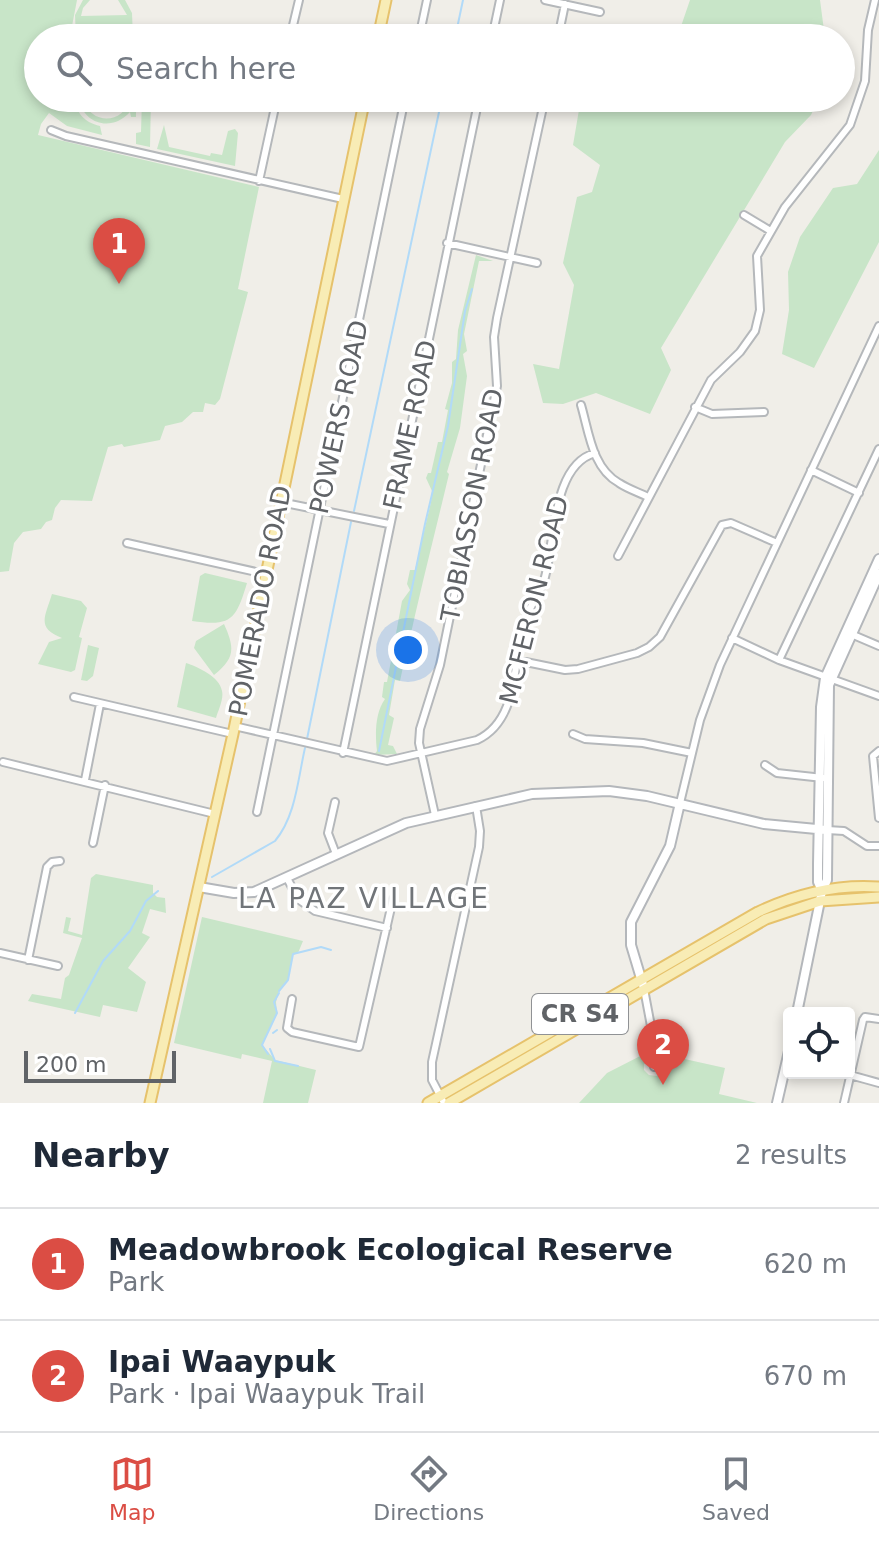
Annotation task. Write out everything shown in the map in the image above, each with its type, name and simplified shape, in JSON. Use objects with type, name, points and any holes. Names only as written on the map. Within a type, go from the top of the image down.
[{"type":"main road","points":[[381,24],[386,0]]},
{"type":"main road","name":"POMERADO ROAD","points":[[150,1103],[234,730],[362,112]]},
{"type":"main road","name":"CR S4","points":[[444,1101],[641,978],[758,912],[791,899],[879,887]]},
{"type":"main road","name":"CR S4","points":[[428,1103],[444,1101],[757,924],[821,896],[879,897]]},
{"type":"street","points":[[293,24],[299,0]]},
{"type":"street","points":[[422,24],[427,0]]},
{"type":"street","points":[[495,24],[500,0]]},
{"type":"street","points":[[545,0],[600,12]]},
{"type":"street","points":[[855,110],[865,81],[868,30],[875,0]]},
{"type":"street","points":[[561,24],[565,4]]},
{"type":"street","points":[[259,181],[274,112]]},
{"type":"street","name":"POWERS ROAD","points":[[257,812],[402,112]]},
{"type":"street","name":"FRAME ROAD","points":[[343,753],[476,112]]},
{"type":"street","name":"TOBIASSON ROAD","points":[[435,815],[421,754],[420,729],[440,665],[497,386],[494,337],[542,112]]},
{"type":"street","points":[[618,556],[711,380],[740,352],[755,331],[760,310],[757,256],[769,230],[850,125],[854,112]]},
{"type":"street","points":[[51,130],[343,199]]},
{"type":"street","points":[[744,215],[769,230]]},
{"type":"street","points":[[447,243],[537,263]]},
{"type":"street","points":[[654,1067],[657,1058],[644,989],[631,945],[631,922],[670,846],[700,720],[732,638],[879,326]]},
{"type":"street","points":[[581,405],[595,453],[605,472],[617,482],[648,497]]},
{"type":"street","points":[[695,407],[712,414],[764,412]]},
{"type":"street","points":[[779,660],[879,449]]},
{"type":"street","name":"MCFERON ROAD","points":[[74,697],[387,761],[477,740],[490,734],[507,712],[524,621],[545,576],[563,485],[575,464],[595,453]]},
{"type":"street","points":[[811,470],[859,493]]},
{"type":"street","points":[[280,502],[389,524]]},
{"type":"street","points":[[516,660],[565,670],[637,653],[660,637],[722,525],[731,523],[777,543]]},
{"type":"street","points":[[127,543],[265,574]]},
{"type":"street","points":[[798,1007],[827,880],[823,830],[828,679],[879,559]]},
{"type":"street","points":[[848,632],[879,574]]},
{"type":"street","points":[[848,632],[879,646]]},
{"type":"street","points":[[732,638],[779,660],[879,696]]},
{"type":"street","points":[[85,780],[100,704]]},
{"type":"street","points":[[573,734],[585,739],[643,743],[692,753]]},
{"type":"street","points":[[879,751],[873,756],[879,818]]},
{"type":"street","points":[[3,762],[215,814]]},
{"type":"street","points":[[765,765],[777,773],[824,778]]},
{"type":"street","points":[[93,843],[105,785]]},
{"type":"street","points":[[199,887],[245,894],[287,878],[390,828],[532,794],[578,790],[609,791],[680,803],[764,824],[844,831],[867,846],[879,846]]},
{"type":"street","points":[[335,802],[328,833],[336,854]]},
{"type":"street","points":[[444,1101],[432,1080],[432,1062],[479,847],[476,806]]},
{"type":"street","points":[[28,960],[47,867],[52,862],[60,861]]},
{"type":"street","points":[[287,878],[298,899],[315,911],[387,928]]},
{"type":"street","points":[[292,999],[287,1028],[359,1047],[393,899]]},
{"type":"street","points":[[0,953],[58,966]]},
{"type":"street","points":[[855,1056],[865,1017],[879,1019]]},
{"type":"street","points":[[855,1076],[879,1083]]},
{"type":"street","points":[[777,1103],[783,1077]]},
{"type":"street","points":[[844,1103],[849,1079]]},
{"type":"green space","points":[[0,0],[77,0],[72,24],[24,24],[24,112],[78,112],[86,120],[100,126],[102,135],[67,126],[49,113],[38,135],[259,187],[238,289],[248,292],[220,399],[215,405],[205,403],[203,412],[193,412],[182,422],[165,426],[160,440],[108,447],[92,501],[61,500],[52,520],[41,529],[23,532],[14,543],[9,571],[0,572]]},
{"type":"green space","points":[[83,0],[90,0],[81,16],[127,15],[118,0],[125,0],[132,13],[132,24],[75,24],[75,15]]},
{"type":"green space","points":[[690,0],[820,0],[823,24],[682,24]]},
{"type":"green space","points":[[85,112],[91,112],[107,118],[130,112],[115,122],[107,123],[92,120]]},
{"type":"green space","points":[[142,112],[151,112],[150,147],[136,144],[136,133],[141,132]]},
{"type":"green space","points":[[579,112],[812,112],[785,142],[661,348],[671,370],[650,414],[596,393],[563,404],[543,403],[533,364],[559,369],[574,285],[563,263],[577,197],[592,192],[600,165],[573,145]]},
{"type":"green space","points":[[164,125],[169,147],[210,156],[211,153],[222,155],[228,131],[235,129],[238,133],[235,166],[157,149]]},
{"type":"green space","points":[[879,150],[879,242],[814,368],[782,354],[789,310],[788,272],[800,237],[833,188],[857,184]]},
{"type":"green space","points":[[476,255],[493,261],[479,261],[464,334],[467,351],[463,354],[467,376],[460,428],[447,472],[407,651],[401,651],[397,665],[403,667],[400,681],[395,680],[389,715],[394,718],[388,745],[393,746],[397,754],[374,755],[377,751],[378,717],[385,699],[382,697],[384,682],[387,682],[402,601],[410,590],[407,584],[410,570],[415,570],[431,502],[432,491],[426,478],[431,473],[438,442],[442,442],[448,410],[445,409],[452,383],[452,362],[456,359],[458,330]]},
{"type":"green space","points":[[205,573],[247,583],[235,612],[224,621],[192,621],[200,576]]},
{"type":"green space","points":[[52,594],[81,601],[87,608],[75,670],[71,672],[38,664],[49,642],[62,638],[46,626],[45,615]]},
{"type":"green space","points":[[224,624],[231,652],[226,663],[214,675],[194,648],[196,641]]},
{"type":"green space","points":[[88,645],[99,648],[93,676],[87,681],[81,680]]},
{"type":"green space","points":[[186,663],[208,673],[220,686],[222,698],[216,718],[177,707]]},
{"type":"green space","points":[[96,874],[153,885],[153,893],[165,898],[166,913],[150,909],[142,933],[150,937],[128,968],[146,982],[137,1012],[103,1005],[100,1017],[28,1001],[32,994],[61,999],[65,978],[69,975],[82,938],[63,933],[66,917],[71,918],[68,931],[82,935],[91,878]]},
{"type":"green space","points":[[202,917],[303,941],[298,953],[293,955],[288,980],[279,991],[277,1013],[262,1045],[275,1060],[316,1070],[308,1103],[263,1103],[272,1061],[242,1054],[241,1059],[174,1043]]},
{"type":"green space","points":[[652,1050],[652,1055],[644,1064],[644,1070],[649,1075],[657,1076],[663,1070],[662,1054],[725,1068],[719,1094],[757,1103],[579,1103],[607,1073]]},
{"type":"waterway","points":[[458,24],[463,0]]},
{"type":"waterway","points":[[354,511],[439,112]]},
{"type":"waterway","points":[[379,751],[448,426],[465,311],[472,289]]},
{"type":"waterway","points":[[307,739],[351,522]]},
{"type":"waterway","points":[[212,877],[275,841],[292,808],[305,748]]},
{"type":"waterway","points":[[75,1013],[103,961],[130,931],[146,901],[158,891]]},
{"type":"waterway","points":[[279,991],[288,980],[293,954],[321,947],[331,950]]},
{"type":"waterway","points":[[268,1054],[262,1045],[277,1013],[274,1002],[279,993]]},
{"type":"waterway","points":[[273,1033],[277,1030]]},
{"type":"waterway","points":[[270,1049],[275,1061],[298,1066]]},
{"type":"place","name":"Meadowbrook Ecological Reserve","points":[[119,284]]},
{"type":"place","name":"Ipai Waaypuk","points":[[663,1085]]},
{"type":"district","name":"LA PAZ VILLAGE","points":[[364,898]]}]
